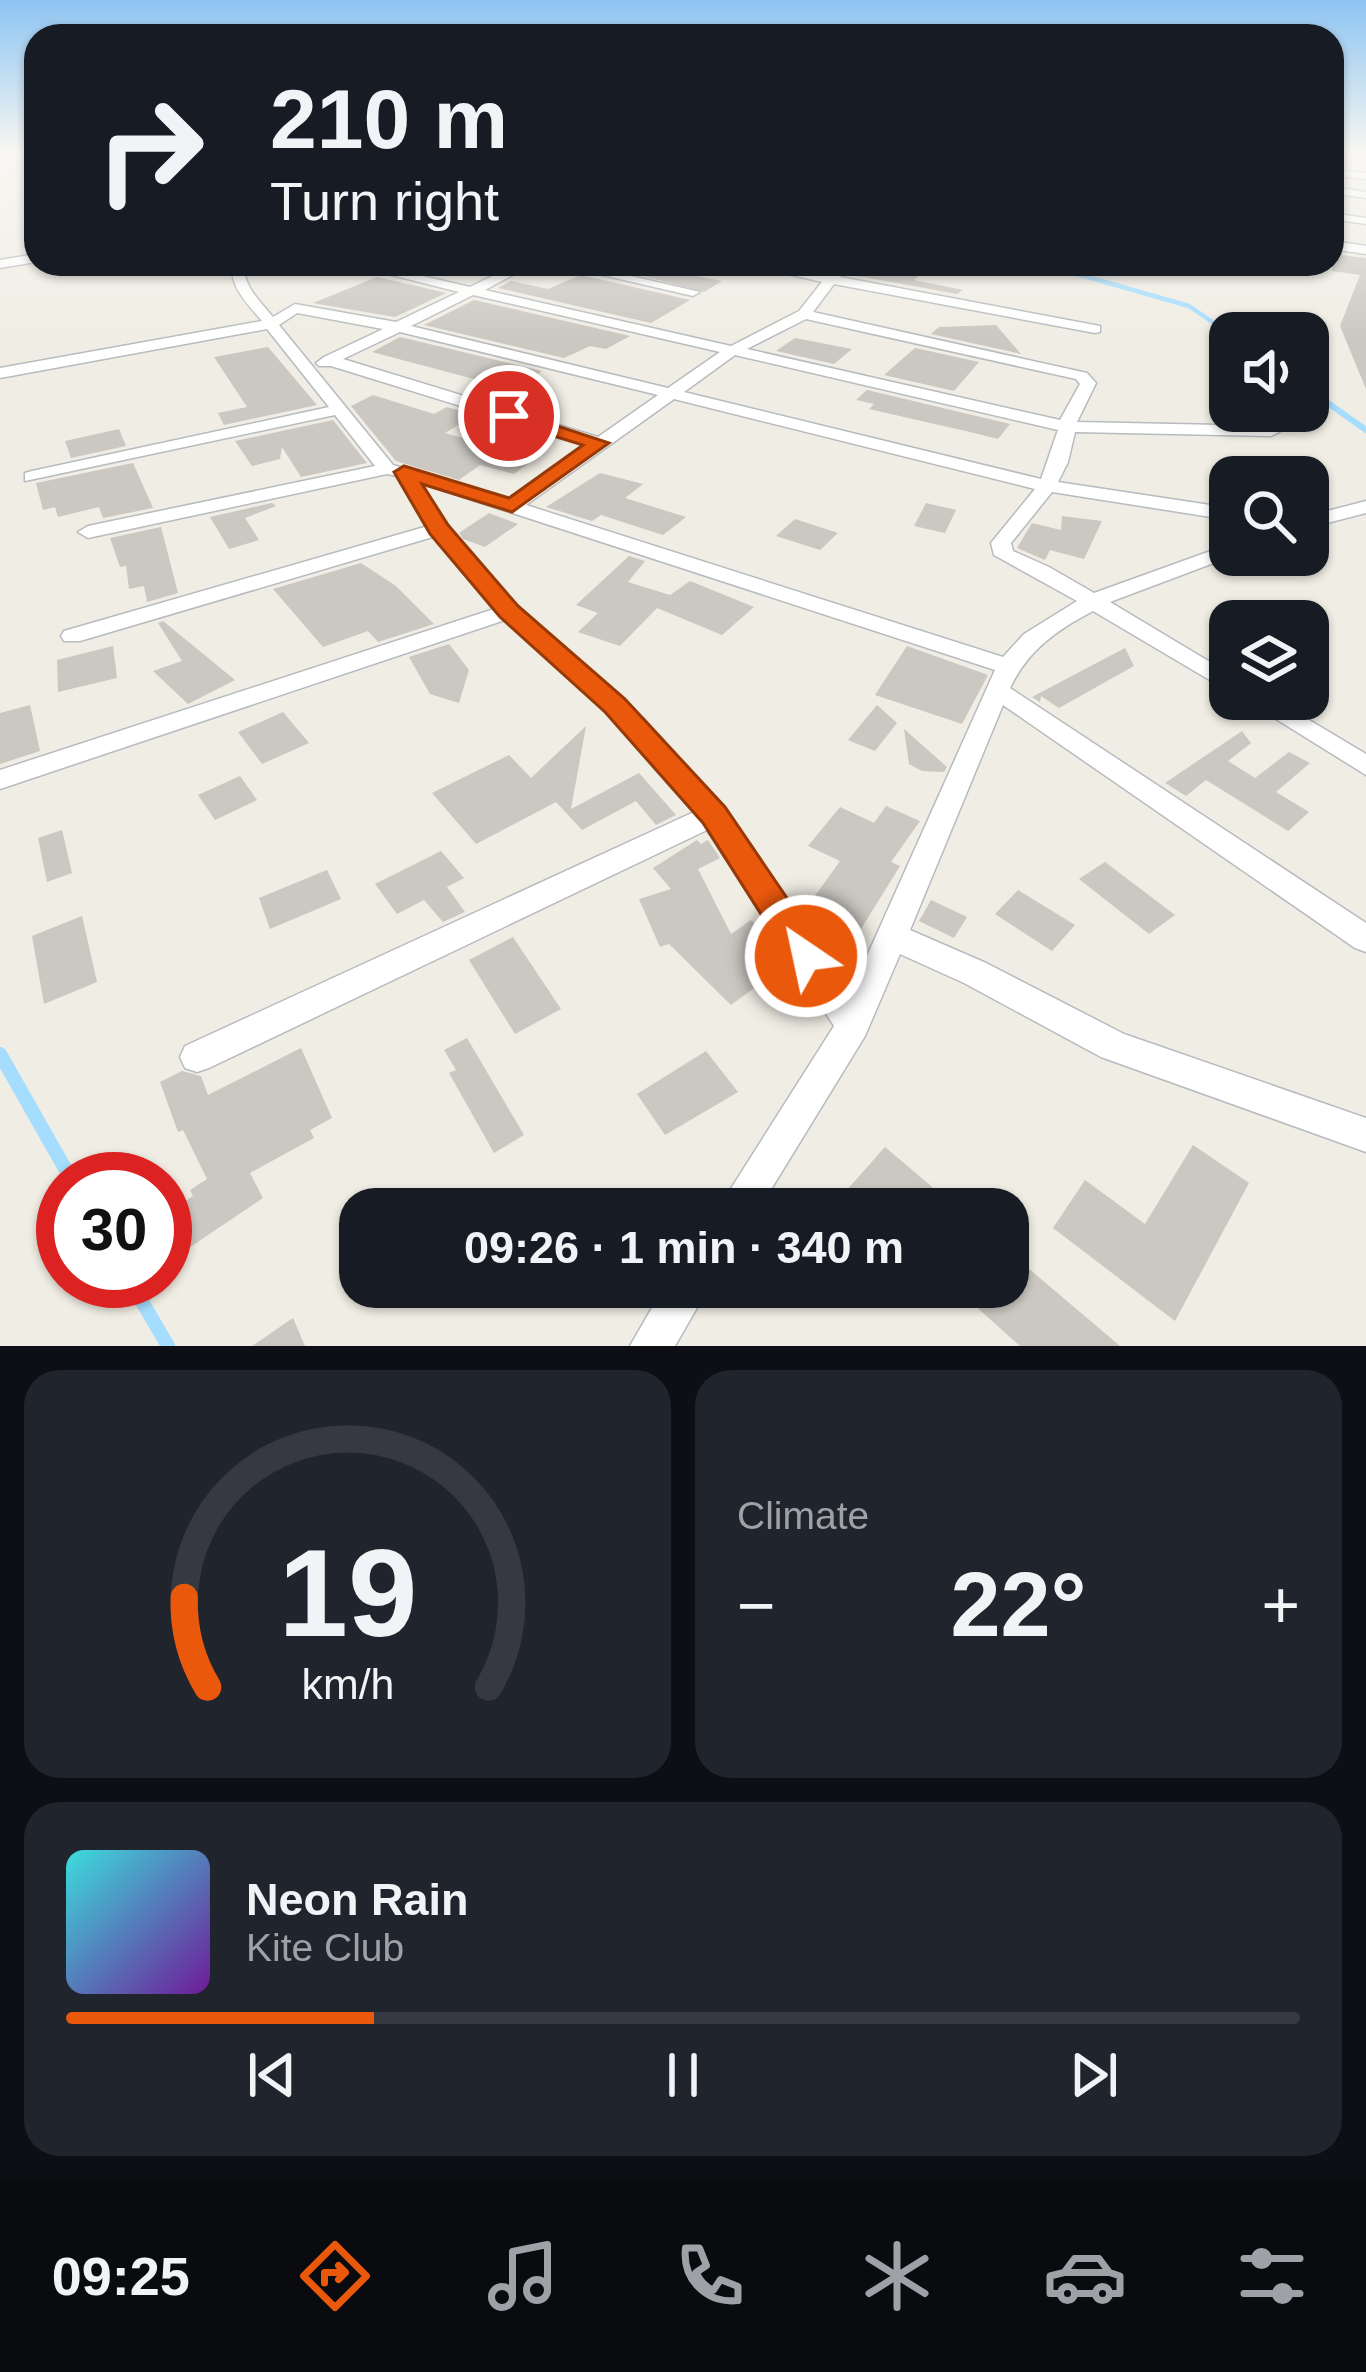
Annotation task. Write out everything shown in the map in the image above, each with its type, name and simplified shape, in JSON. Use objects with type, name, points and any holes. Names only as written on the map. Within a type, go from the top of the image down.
[{"type":"street","points":[[237,276],[271,324],[321,366],[599,443]]},
{"type":"street","points":[[402,276],[1068,427],[1209,430]]},
{"type":"street","points":[[321,366],[500,276]]},
{"type":"street","points":[[618,276],[693,292]]},
{"type":"street","points":[[813,276],[1095,328]]},
{"type":"street","points":[[512,506],[730,352],[805,314],[832,276]]},
{"type":"street","points":[[0,373],[271,324],[296,308],[398,327],[1047,486],[1209,511]]},
{"type":"street","points":[[805,314],[1081,376],[1088,383],[1071,411],[1047,486],[1001,543],[1004,554],[1209,670]]},
{"type":"street","points":[[321,366],[337,410],[396,470],[438,529],[509,611],[598,688],[714,815],[853,1026]]},
{"type":"street","points":[[32,476],[337,410]]},
{"type":"street","points":[[88,532],[396,470],[512,506],[1001,677],[1366,939]]},
{"type":"street","points":[[1329,516],[1366,507]]},
{"type":"street","points":[[72,636],[438,529]]},
{"type":"street","points":[[750,1188],[853,1026],[1001,677],[1090,599],[1209,557]]},
{"type":"street","points":[[0,780],[509,611]]},
{"type":"street","points":[[1290,720],[1366,766]]},
{"type":"street","points":[[197,1057],[714,815]]},
{"type":"street","points":[[889,935],[975,973],[1113,1046],[1366,1135]]},
{"type":"street","points":[[651,1346],[675,1308]]},
{"type":"building","points":[[1344,255],[1366,258],[1366,389],[1340,326],[1360,275],[1344,273]]},
{"type":"building","points":[[585,276],[690,300],[651,323],[498,288],[511,281],[548,289]]},
{"type":"building","points":[[644,276],[722,281],[704,292]]},
{"type":"building","points":[[858,276],[919,276],[914,280],[963,290],[957,294]]},
{"type":"building","points":[[377,277],[446,293],[395,317],[313,303]]},
{"type":"building","points":[[474,300],[630,336],[606,349],[590,346],[564,358],[424,325]]},
{"type":"building","points":[[996,325],[1021,354],[931,334],[939,327]]},
{"type":"building","points":[[400,337],[542,371],[498,402],[471,393],[489,383],[372,352]]},
{"type":"building","points":[[795,338],[852,349],[834,364],[776,351]]},
{"type":"building","points":[[268,347],[317,405],[224,425],[218,413],[247,407],[214,357]]},
{"type":"building","points":[[915,348],[979,362],[954,391],[884,375]]},
{"type":"building","points":[[867,390],[1010,424],[998,439],[869,409],[874,404],[856,400]]},
{"type":"building","points":[[373,395],[434,414],[447,407],[475,415],[445,433],[536,458],[514,474],[480,465],[459,480],[396,461],[351,406]]},
{"type":"building","points":[[333,420],[367,463],[301,477],[282,447],[280,459],[252,466],[235,441]]},
{"type":"building","points":[[119,429],[126,446],[71,458],[65,441]]},
{"type":"building","points":[[133,463],[153,508],[103,518],[99,507],[58,517],[55,507],[43,510],[36,483]]},
{"type":"building","points":[[600,473],[643,484],[625,498],[686,517],[663,535],[601,515],[592,521],[546,507]]},
{"type":"building","points":[[272,503],[276,506],[245,518],[259,540],[229,549],[210,517]]},
{"type":"building","points":[[926,503],[956,510],[945,533],[914,526]]},
{"type":"building","points":[[489,513],[518,524],[485,547],[463,539],[459,533]]},
{"type":"building","points":[[1062,516],[1102,521],[1084,559],[1050,550],[1045,560],[1017,548],[1032,523],[1061,530]]},
{"type":"building","points":[[795,519],[838,533],[820,550],[776,536]]},
{"type":"building","points":[[161,527],[178,593],[147,602],[144,586],[129,589],[126,566],[120,567],[110,538]]},
{"type":"building","points":[[629,556],[645,561],[628,582],[670,595],[666,598],[690,581],[754,607],[722,635],[657,608],[620,646],[578,632],[598,613],[576,605]]},
{"type":"building","points":[[361,563],[396,586],[434,624],[378,642],[368,631],[323,647],[273,589]]},
{"type":"building","points":[[163,621],[235,680],[188,704],[153,671],[182,661],[158,623]]},
{"type":"building","points":[[449,644],[469,670],[459,703],[430,694],[409,657]]},
{"type":"building","points":[[113,646],[117,678],[58,692],[57,660]]},
{"type":"building","points":[[907,646],[988,675],[962,724],[875,695]]},
{"type":"building","points":[[1125,648],[1134,666],[1059,708],[1041,696],[1040,702],[1032,697]]},
{"type":"building","points":[[30,705],[40,751],[0,764],[0,713]]},
{"type":"building","points":[[877,705],[897,723],[875,751],[848,740]]},
{"type":"building","points":[[283,712],[309,743],[262,764],[238,732]]},
{"type":"building","points":[[586,726],[571,809],[639,773],[676,815],[656,825],[636,801],[582,830],[556,802],[476,844],[432,793],[509,755],[531,778]]},
{"type":"building","points":[[904,729],[947,767],[944,772],[922,771],[909,764]]},
{"type":"building","points":[[1242,731],[1251,743],[1228,761],[1255,778],[1289,752],[1310,763],[1276,792],[1309,812],[1288,831],[1206,780],[1186,796],[1165,783]]},
{"type":"building","points":[[240,776],[257,800],[215,820],[198,795]]},
{"type":"building","points":[[886,806],[920,821],[891,862],[900,866],[861,929],[810,903],[840,861],[808,846],[840,807],[874,823]]},
{"type":"building","points":[[62,830],[72,873],[47,882],[38,838]]},
{"type":"building","points":[[697,840],[701,844],[708,840],[720,858],[698,869],[731,934],[751,920],[773,940],[788,963],[731,1005],[669,944],[660,947],[639,899],[671,889],[653,868]]},
{"type":"building","points":[[441,851],[464,878],[447,887],[465,912],[443,922],[424,900],[397,914],[375,884]]},
{"type":"building","points":[[1105,862],[1175,915],[1149,934],[1079,879]]},
{"type":"building","points":[[327,870],[341,899],[270,929],[259,898]]},
{"type":"building","points":[[1018,890],[1075,925],[1052,951],[995,914]]},
{"type":"building","points":[[931,900],[967,917],[954,938],[919,921]]},
{"type":"building","points":[[82,916],[97,982],[44,1004],[32,936]]},
{"type":"building","points":[[513,937],[561,1009],[515,1034],[469,960]]},
{"type":"building","points":[[467,1038],[524,1135],[494,1153],[449,1073],[456,1070],[444,1050]]},
{"type":"building","points":[[301,1048],[332,1118],[310,1130],[314,1138],[250,1173],[263,1198],[192,1246],[192,1189],[207,1179],[183,1130],[178,1132],[160,1082],[182,1071],[201,1076],[208,1095]]},
{"type":"building","points":[[706,1051],[738,1092],[665,1135],[637,1094]]},
{"type":"building","points":[[1193,1145],[1249,1183],[1175,1321],[1053,1228],[1085,1180],[1145,1224]]},
{"type":"building","points":[[885,1147],[933,1188],[849,1188]]},
{"type":"building","points":[[1029,1269],[1120,1346],[1020,1346],[977,1308],[1029,1308]]},
{"type":"building","points":[[293,1318],[305,1346],[252,1346]]},
{"type":"waterway","points":[[1084,276],[1189,306],[1209,320]]},
{"type":"waterway","points":[[1329,404],[1366,430]]},
{"type":"waterway","points":[[0,1054],[56,1152]]},
{"type":"waterway","points":[[146,1308],[168,1346]]},
{"type":"route","points":[[509,416],[599,443],[512,506],[404,472],[438,529],[509,611],[582,672],[649,739],[714,815],[806,956]]}]
